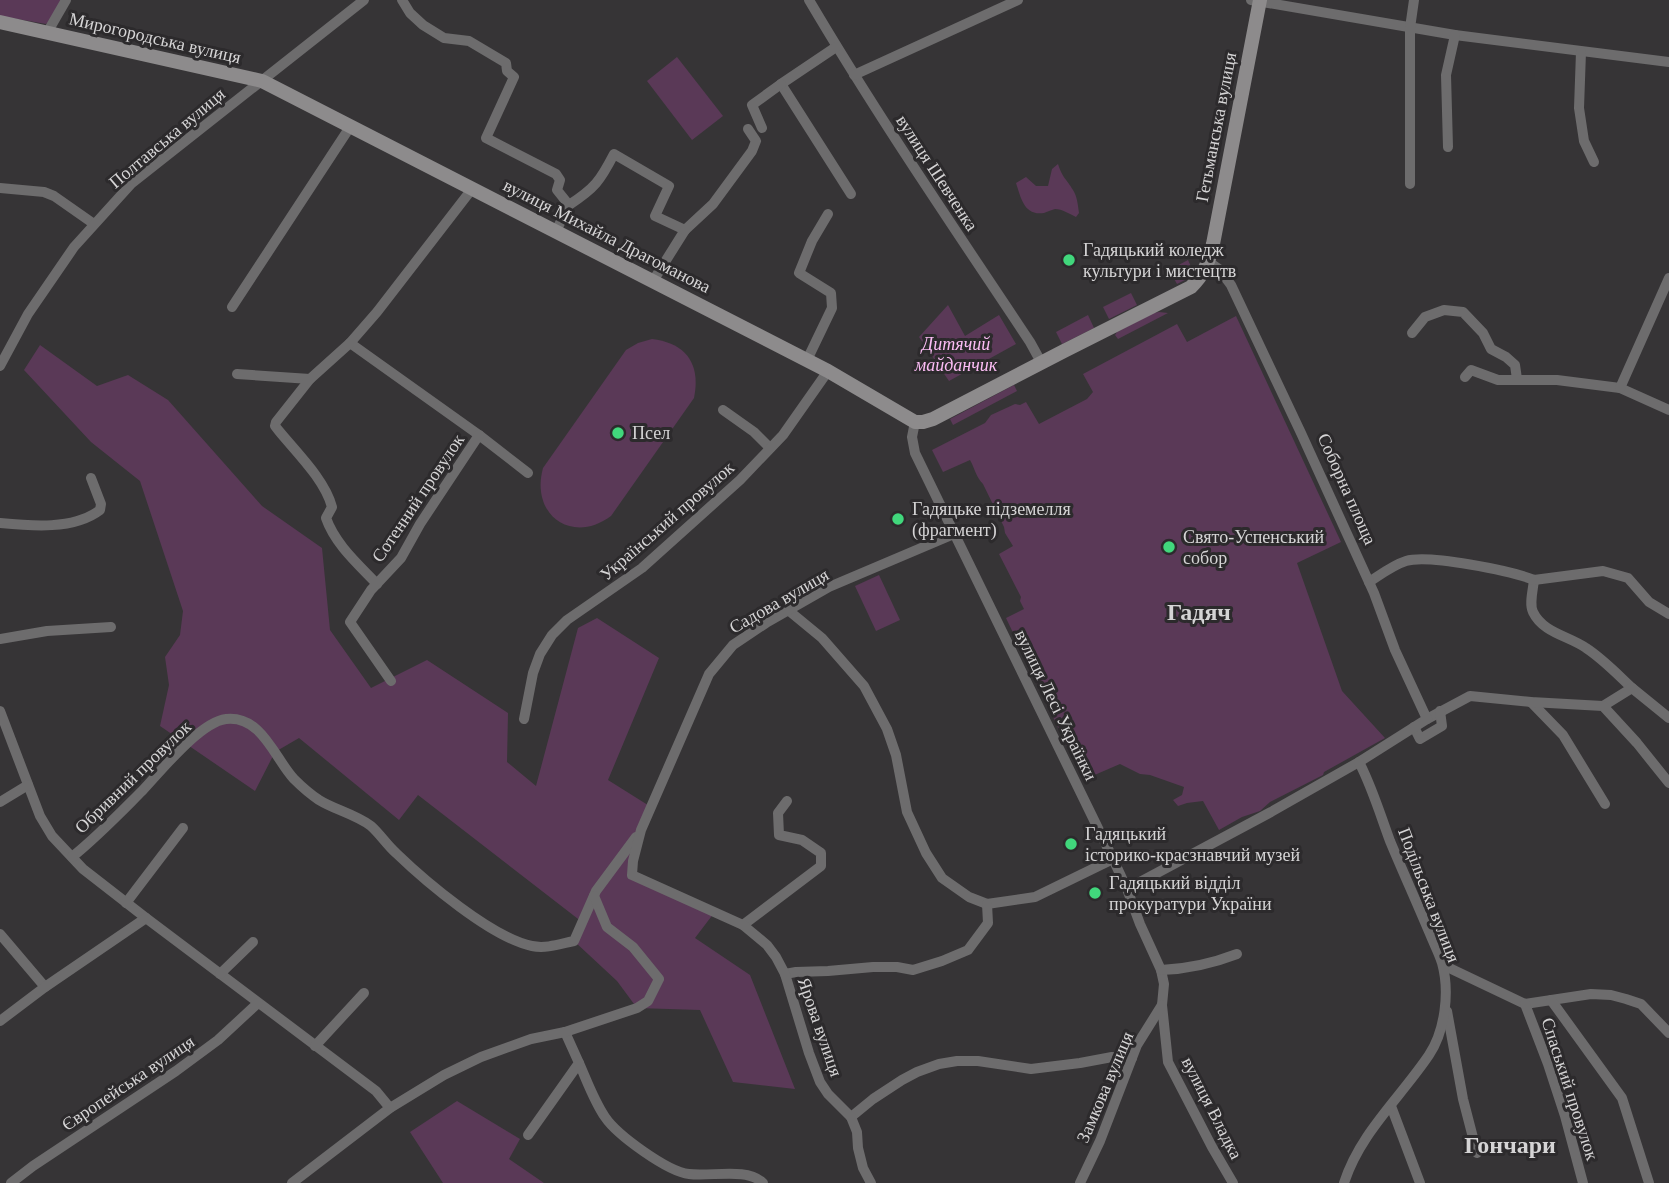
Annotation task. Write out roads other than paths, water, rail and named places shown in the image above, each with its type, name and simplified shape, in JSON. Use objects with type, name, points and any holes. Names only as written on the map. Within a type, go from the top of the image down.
[{"type":"street","points":[[47,33],[66,0]]},
{"type":"street","name":"Полтавська вулиця","points":[[1,363],[28,314],[74,247],[132,183],[364,0]]},
{"type":"street","points":[[402,0],[410,13],[423,25],[444,38],[469,41],[506,63],[507,71],[514,77],[486,138],[556,174],[560,180],[557,190],[569,205]]},
{"type":"street","name":"вулиця Шевченка","points":[[809,0],[836,47],[1041,362]]},
{"type":"street","points":[[854,75],[1018,0]]},
{"type":"street","points":[[1257,0],[1455,35],[1669,62]]},
{"type":"street","name":"Гетьманська вулиця","points":[[1209,262],[1257,0]]},
{"type":"street","points":[[1410,184],[1410,28],[1414,0]]},
{"type":"street","name":"Мирогородська вулиця","points":[[0,22],[262,81]]},
{"type":"street","points":[[1448,147],[1446,75],[1455,35]]},
{"type":"street","points":[[762,128],[752,105],[836,47]]},
{"type":"street","points":[[1581,52],[1579,108],[1584,141],[1594,162]]},
{"type":"street","name":"вулиця Михайла Драгоманова","points":[[262,81],[807,360],[915,422]]},
{"type":"street","points":[[781,84],[851,194]]},
{"type":"street","points":[[232,307],[350,127]]},
{"type":"street","points":[[653,281],[685,230],[713,204],[752,151],[756,141],[748,128]]},
{"type":"street","points":[[556,232],[569,205],[590,192],[602,177],[614,154],[668,186],[655,216],[685,230]]},
{"type":"street","points":[[0,188],[44,191],[94,224]]},
{"type":"street","points":[[377,584],[349,556],[329,528],[326,518],[332,507],[326,492],[275,426],[310,379],[350,343],[377,312],[472,189]]},
{"type":"street","points":[[807,360],[832,308],[831,293],[799,273],[812,241],[828,214]]},
{"type":"street","points":[[915,422],[933,419],[1191,287],[1209,262]]},
{"type":"street","name":"Соборна площа","points":[[1209,262],[1219,268],[1231,285],[1301,433],[1427,719]]},
{"type":"street","points":[[1620,388],[1669,278]]},
{"type":"street","points":[[1412,333],[1425,317],[1444,310],[1463,312],[1483,333],[1491,349],[1515,365],[1517,379]]},
{"type":"street","points":[[350,343],[528,473]]},
{"type":"street","points":[[1465,377],[1471,370],[1498,380],[1557,380],[1620,388],[1669,410]]},
{"type":"street","name":"Український провулок","points":[[524,719],[533,673],[540,654],[552,635],[567,620],[642,568],[740,481],[783,435],[828,371]]},
{"type":"street","points":[[237,374],[310,379]]},
{"type":"street","points":[[723,410],[754,432],[770,448]]},
{"type":"street","name":"вулиця Лесі Українки","points":[[915,422],[912,437],[915,453],[1127,889],[1161,970],[1164,984],[1162,1005]]},
{"type":"street","name":"Сотенний провулок","points":[[391,681],[350,622],[377,584],[401,558],[420,524],[479,435]]},
{"type":"street","points":[[0,523],[44,526],[71,522],[95,514],[101,505],[91,478]]},
{"type":"street","name":"Садова вулиця","points":[[632,875],[641,830],[709,674],[733,645],[766,622],[829,587],[954,534]]},
{"type":"street","points":[[1368,582],[1404,561],[1419,558],[1476,566],[1534,580],[1602,571],[1628,578],[1649,602],[1669,614]]},
{"type":"street","points":[[1534,580],[1531,609],[1538,622],[1586,648],[1669,718]]},
{"type":"street","points":[[788,610],[822,638],[864,686],[887,729],[896,755],[907,812],[926,853],[942,878],[969,897],[987,904],[1035,897],[1113,859]]},
{"type":"street","points":[[0,639],[47,631],[111,627]]},
{"type":"street","points":[[1127,889],[1272,812],[1440,711],[1470,696],[1603,706],[1632,688]]},
{"type":"street","points":[[1531,702],[1563,735],[1605,804]]},
{"type":"street","points":[[1603,706],[1669,783]]},
{"type":"street","points":[[0,711],[40,816],[52,836],[83,869],[376,1091],[390,1108]]},
{"type":"street","points":[[1413,727],[1420,738],[1442,726],[1440,711]]},
{"type":"street","name":"Обривний провулок","points":[[72,857],[96,838],[180,750],[205,728],[226,719],[240,721],[256,728],[293,778],[318,799],[346,811],[374,828],[391,849],[420,876],[478,919],[507,936],[532,946],[550,947],[574,941]]},
{"type":"street","name":"Подільська вулиця","points":[[1344,1183],[1359,1148],[1439,1038],[1446,1007],[1443,965],[1390,840],[1370,782],[1359,762]]},
{"type":"street","points":[[0,802],[28,785]]},
{"type":"street","points":[[743,925],[821,866],[821,853],[802,840],[779,835],[778,813],[787,801]]},
{"type":"street","points":[[126,903],[183,828]]},
{"type":"street","name":"Садова вулиця","points":[[574,941],[596,891],[641,830]]},
{"type":"street","name":"Ярова вулиця","points":[[632,875],[743,925],[767,945],[785,974],[820,1082],[851,1117]]},
{"type":"street","points":[[292,1183],[390,1108],[444,1075],[481,1057],[531,1039],[565,1032],[637,1008],[648,1001],[659,979],[633,947],[607,928],[594,896]]},
{"type":"street","points":[[785,974],[873,967],[913,970],[942,961],[968,950],[988,923],[987,904]]},
{"type":"street","points":[[0,1021],[146,918]]},
{"type":"street","points":[[0,934],[45,987]]},
{"type":"street","points":[[220,974],[253,942]]},
{"type":"street","points":[[1161,970],[1186,969],[1215,963],[1237,954]]},
{"type":"street","points":[[1443,965],[1525,1004],[1591,994],[1611,995],[1641,1004],[1669,1034]]},
{"type":"street","points":[[315,1046],[364,993]]},
{"type":"street","points":[[1551,1000],[1622,1098],[1649,1183]]},
{"type":"street","name":"Європейська вулиця","points":[[11,1183],[218,1040],[258,1003]]},
{"type":"street","name":"Спаський провулок","points":[[1525,1004],[1566,1116],[1583,1183]]},
{"type":"street","name":"Замкова вулиця","points":[[1080,1183],[1100,1141],[1137,1045],[1162,1005]]},
{"type":"street","name":"вулиця Владка","points":[[1162,1005],[1168,1062],[1233,1183]]},
{"type":"street","points":[[1446,1007],[1477,1153]]},
{"type":"street","points":[[565,1032],[606,1119],[646,1153],[668,1167],[687,1174],[738,1174],[759,1179],[763,1183]]},
{"type":"street","points":[[871,1183],[863,1168],[857,1132],[851,1117],[873,1099],[917,1072],[957,1060],[1031,1069],[1112,1056],[1132,1058]]},
{"type":"street","points":[[528,1135],[579,1063]]},
{"type":"street","points":[[1391,1106],[1420,1183]]},
{"type":"place","name":"Гадяцький коледж культури і мистецтв","points":[[1069,260]]},
{"type":"place","name":"Псел","points":[[618,433]]},
{"type":"place","name":"Гадяцьке підземелля (фрагмент)","points":[[898,519]]},
{"type":"place","name":"Свято-Успенський собор","points":[[1169,547]]},
{"type":"place","name":"Гадяцький історико-краєзнавчий музей","points":[[1071,844]]},
{"type":"place","name":"Гадяцький відділ прокуратури України","points":[[1095,893]]},
{"type":"district","name":"Гадяч","points":[[1199,612]]},
{"type":"district","name":"Гончари","points":[[1510,1145]]},
{"type":"park label","name":"Дитячий майданчик","points":[[956,354]]}]
